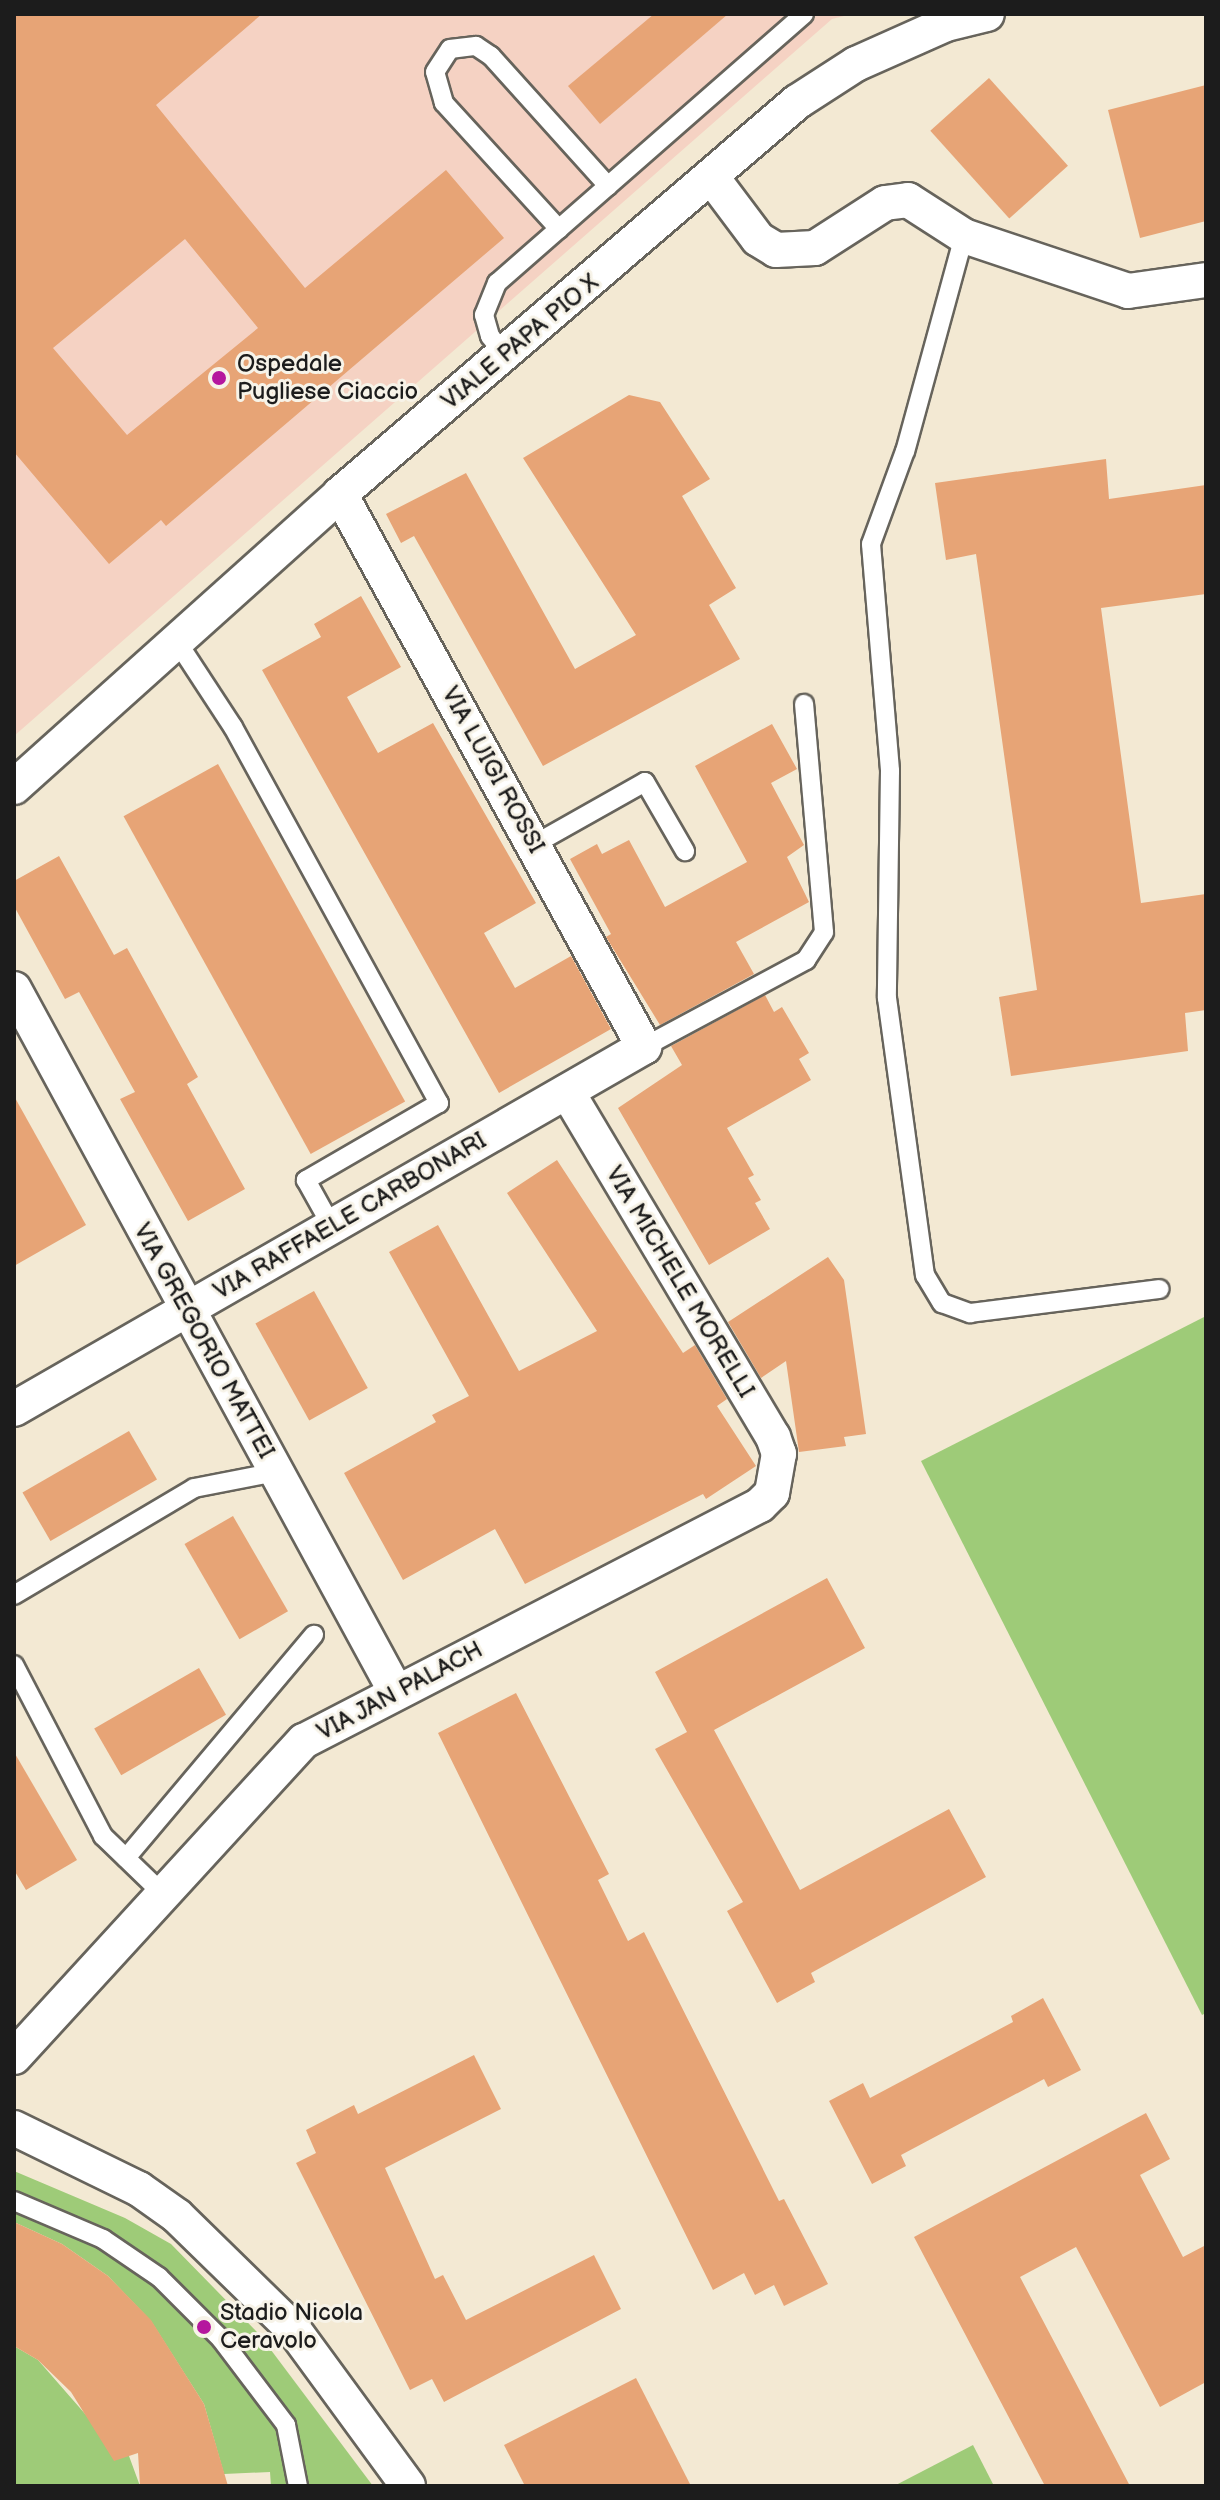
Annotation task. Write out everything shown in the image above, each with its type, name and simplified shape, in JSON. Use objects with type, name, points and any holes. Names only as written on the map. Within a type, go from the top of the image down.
[{"type":"street","name":"VIALE PAPA PIO X","points":[[14,787],[178,643],[340,494],[713,179],[797,102],[856,64],[946,24],[987,14]]},
{"type":"street","points":[[713,179],[758,239],[776,250],[815,248],[895,200],[908,200],[964,236],[1128,291],[1206,280]]},
{"type":"street","name":"VIA LUIGI ROSSI","points":[[340,494],[644,1047]]},
{"type":"street","name":"VIA GREGORIO MATTEI","points":[[14,989],[396,1692]]},
{"type":"street","name":"VIA RAFFAELE CARBONARI","points":[[14,1409],[644,1047]]},
{"type":"street","name":"VIA MICHELE MORELLI","points":[[567,1092],[773,1437],[778,1476]]},
{"type":"street","name":"VIA JAN PALACH","points":[[14,2057],[304,1741],[760,1505],[778,1476]]},
{"type":"street","points":[[14,2128],[139,2189],[188,2226],[294,2330],[408,2486]]},
{"type":"lane","points":[[504,354],[486,327],[490,293],[804,14]]},
{"type":"lane","points":[[559,229],[444,103],[435,72],[450,49],[476,46],[491,56],[608,186]]},
{"type":"lane","points":[[964,236],[905,451],[871,544],[890,771],[887,998],[925,1275],[942,1303],[970,1313],[1159,1289]]},
{"type":"lane","points":[[178,643],[233,727],[439,1103],[306,1180],[331,1225]]},
{"type":"lane","points":[[644,1047],[806,960],[824,932],[804,704]]},
{"type":"lane","points":[[535,844],[645,782],[685,851]]},
{"type":"lane","points":[[14,1595],[194,1488],[276,1472]]},
{"type":"lane","points":[[126,1858],[314,1635]]},
{"type":"lane","points":[[14,1665],[103,1836],[162,1893]]},
{"type":"lane","points":[[14,2201],[103,2239],[159,2277],[221,2339],[286,2425],[298,2486]]},
{"type":"shaded area","name":"Ospedale Pugliese Ciaccio","points":[[14,14],[852,14],[832,19],[14,736]]},
{"type":"green space","points":[[1206,1316],[1206,2013],[1202,2015],[921,1461]]},
{"type":"green space","name":"Stadio Nicola Ceravolo","points":[[14,2171],[125,2218],[171,2244],[259,2334],[373,2486],[271,2486],[270,2472],[224,2474],[204,2404],[151,2321],[108,2276],[62,2244],[14,2222]]},
{"type":"green space","points":[[14,2346],[38,2360],[93,2423],[129,2456],[140,2486],[14,2486]]},
{"type":"green space","points":[[973,2445],[994,2486],[894,2486]]},
{"type":"building","points":[[14,14],[262,14],[156,105],[305,288],[446,170],[504,238],[166,526],[161,520],[109,564],[14,452]],"holes":[[[185,239],[258,328],[127,435],[53,348]]]},
{"type":"building","points":[[654,14],[728,14],[600,124],[568,86]]},
{"type":"building","points":[[989,78],[1068,166],[1009,219],[930,131]]},
{"type":"building","points":[[1206,85],[1206,221],[1140,238],[1108,110]]},
{"type":"building","points":[[629,395],[660,402],[710,479],[682,496],[736,588],[709,605],[740,659],[543,766],[414,536],[401,543],[386,514],[466,473],[575,669],[636,635],[523,458]]},
{"type":"building","points":[[1106,459],[1109,499],[1206,485],[1206,594],[1101,608],[1141,903],[1206,894],[1206,1010],[1185,1013],[1188,1051],[1011,1076],[999,997],[1037,990],[976,554],[946,560],[935,483]]},
{"type":"building","points":[[361,596],[401,667],[347,697],[378,753],[433,723],[536,903],[484,933],[515,988],[571,956],[611,1029],[499,1093],[262,670],[321,637],[314,624]]},
{"type":"building","points":[[772,724],[797,769],[771,783],[804,845],[787,857],[809,902],[736,942],[754,974],[660,1025],[606,937],[611,934],[570,859],[597,844],[602,854],[629,840],[665,907],[747,862],[695,766]]},
{"type":"building","points":[[218,764],[405,1102],[311,1154],[124,816]]},
{"type":"building","points":[[59,856],[114,955],[127,948],[198,1077],[187,1084],[245,1189],[188,1221],[120,1099],[135,1092],[79,992],[65,999],[14,906],[14,881]]},
{"type":"building","points":[[765,995],[774,1012],[782,1007],[809,1053],[799,1059],[811,1080],[727,1128],[754,1175],[748,1178],[761,1200],[755,1203],[770,1229],[709,1265],[618,1108],[682,1065],[671,1046]]},
{"type":"building","points":[[14,1096],[86,1225],[14,1266]]},
{"type":"building","points":[[557,1160],[683,1353],[695,1345],[727,1399],[717,1406],[756,1466],[706,1499],[703,1494],[525,1584],[495,1529],[403,1580],[344,1473],[436,1422],[432,1415],[469,1396],[389,1252],[438,1225],[519,1371],[597,1331],[507,1193]]},
{"type":"building","points":[[828,1257],[844,1280],[866,1434],[844,1437],[846,1446],[799,1452],[786,1361],[761,1378],[728,1322]]},
{"type":"building","points":[[314,1291],[368,1388],[309,1421],[255,1323]]},
{"type":"building","points":[[129,1431],[157,1479],[50,1541],[22,1492]]},
{"type":"building","points":[[233,1516],[288,1611],[240,1639],[185,1544]]},
{"type":"building","points":[[827,1578],[865,1648],[714,1730],[800,1890],[949,1809],[986,1877],[811,1973],[815,1982],[777,2003],[727,1911],[743,1902],[655,1749],[687,1732],[655,1672]]},
{"type":"building","points":[[199,1668],[226,1715],[121,1775],[94,1728]]},
{"type":"building","points":[[516,1693],[609,1874],[598,1880],[628,1941],[644,1932],[779,2201],[784,2199],[828,2284],[784,2306],[774,2285],[755,2295],[744,2273],[713,2290],[438,1733]]},
{"type":"building","points":[[14,1752],[77,1860],[26,1890],[14,1870]]},
{"type":"building","points":[[1043,1998],[1081,2070],[1048,2087],[1044,2079],[901,2155],[906,2166],[872,2184],[829,2101],[863,2083],[870,2098],[1013,2022],[1011,2016]]},
{"type":"building","points":[[474,2055],[501,2109],[385,2168],[435,2279],[443,2275],[466,2320],[594,2255],[621,2309],[444,2402],[432,2379],[410,2390],[296,2163],[316,2153],[306,2130],[354,2105],[358,2114]]},
{"type":"building","points":[[1146,2113],[1170,2159],[1140,2175],[1183,2257],[1206,2245],[1206,2382],[1160,2407],[1076,2247],[1020,2277],[1130,2486],[1045,2486],[914,2237]]},
{"type":"building","points":[[14,2222],[62,2244],[108,2276],[151,2320],[204,2404],[228,2486],[140,2486],[138,2453],[114,2461],[71,2392],[38,2360],[14,2346]]},
{"type":"building","points":[[636,2378],[691,2486],[525,2486],[504,2445]]},
{"type":"place","name":"Ospedale Pugliese Ciaccio","points":[[219,378]]},
{"type":"place","name":"Stadio Nicola Ceravolo","points":[[204,2327]]}]
